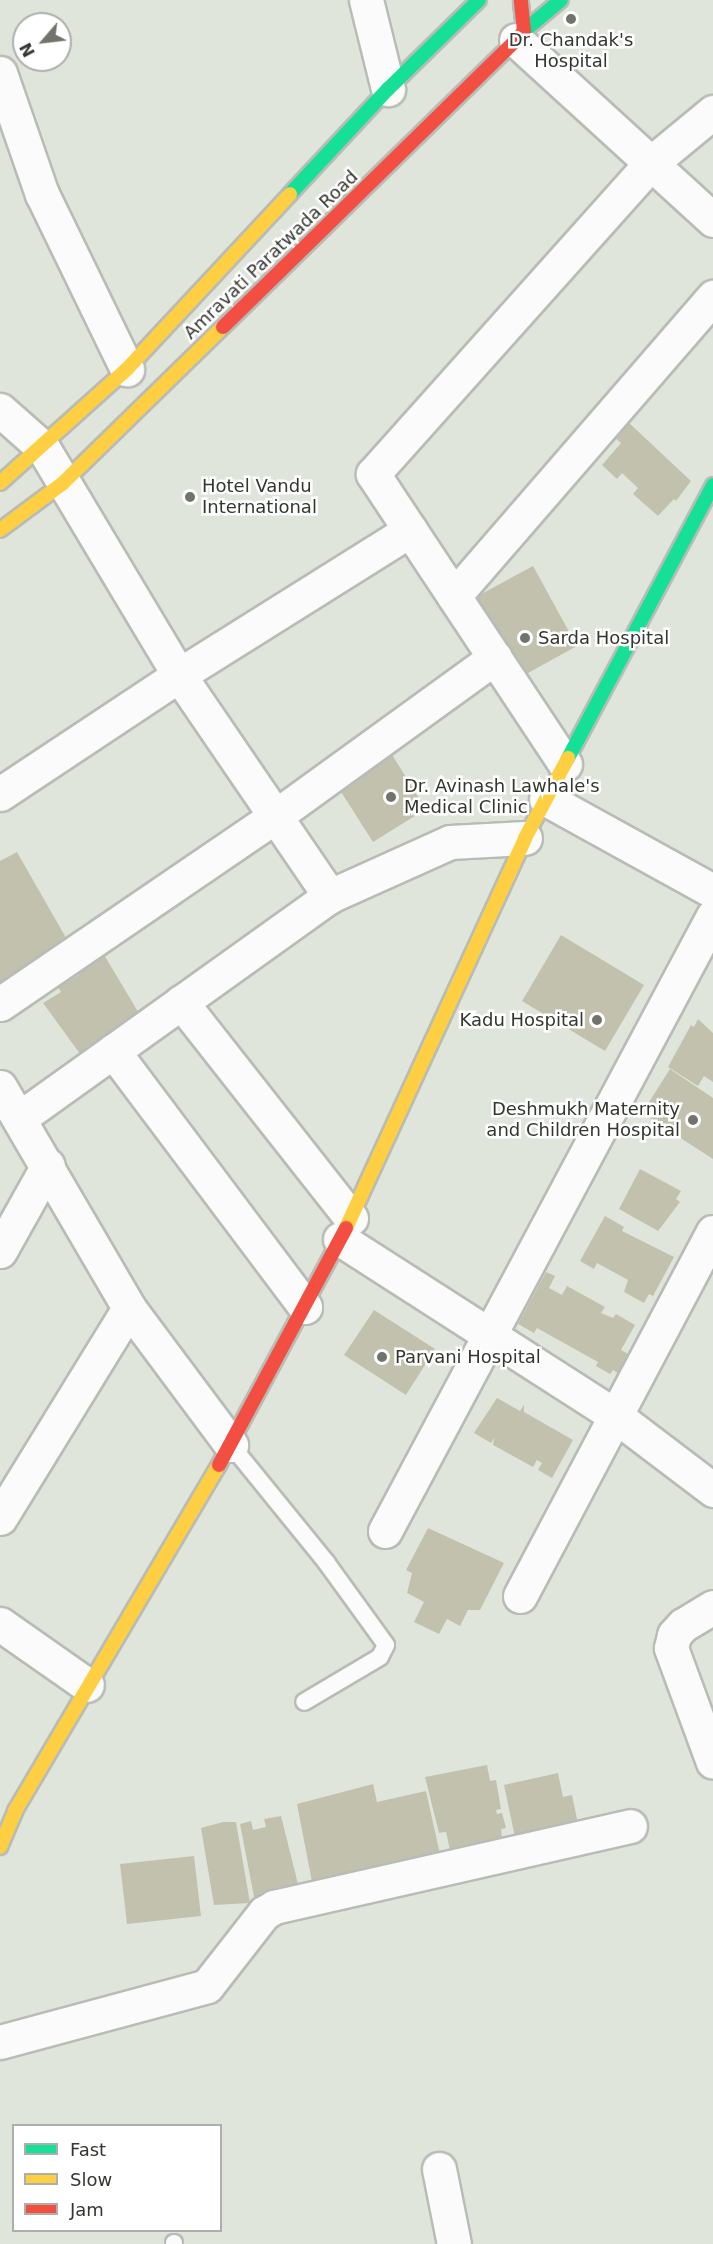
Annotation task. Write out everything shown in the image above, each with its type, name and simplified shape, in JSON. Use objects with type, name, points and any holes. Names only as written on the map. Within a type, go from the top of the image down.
[{"type":"main road","name":"Amravati Paratwada Road","points":[[0,483],[43,448],[127,369],[387,89],[479,0]]},
{"type":"main road","points":[[520,35],[521,0]]},
{"type":"main road","name":"Amravati Paratwada Road","points":[[0,530],[63,483],[520,35],[561,0]]},
{"type":"main road","points":[[0,1847],[8,1807],[87,1685],[231,1445],[305,1307],[346,1228],[525,838],[713,485]]},
{"type":"street","points":[[366,0],[387,89]]},
{"type":"street","points":[[520,35],[650,164],[713,220]]},
{"type":"street","points":[[0,73],[42,194],[127,369]]},
{"type":"street","points":[[565,764],[373,474],[650,164],[713,112]]},
{"type":"street","points":[[454,596],[713,297]]},
{"type":"street","points":[[0,410],[43,448],[179,675],[277,815],[330,896]]},
{"type":"street","points":[[0,794],[179,675],[410,530]]},
{"type":"street","points":[[0,1004],[277,815],[495,657]]},
{"type":"street","points":[[546,799],[713,891]]},
{"type":"street","points":[[21,1117],[330,896],[450,842],[525,838]]},
{"type":"street","points":[[385,1531],[713,916]]},
{"type":"street","points":[[181,1002],[346,1228],[489,1337],[616,1418],[713,1490]]},
{"type":"street","points":[[113,1051],[305,1307]]},
{"type":"street","points":[[0,1087],[21,1117],[129,1308],[231,1445]]},
{"type":"street","points":[[0,1251],[48,1165]]},
{"type":"street","points":[[520,1596],[713,1232]]},
{"type":"street","points":[[0,1518],[129,1308]]},
{"type":"street","points":[[713,1607],[683,1625],[674,1635],[671,1648],[713,1762]]},
{"type":"street","points":[[0,1624],[87,1685]]},
{"type":"street","points":[[0,2042],[207,1986],[264,1913],[274,1906],[630,1826]]},
{"type":"street","points":[[438,2169],[454,2244]]},
{"type":"lane","points":[[231,1445],[326,1562],[386,1645],[380,1657],[304,1702]]},
{"type":"building","points":[[627,421],[691,481],[676,501],[674,499],[658,516],[633,494],[638,488],[622,473],[617,479],[602,465],[621,443],[613,436]]},
{"type":"building","points":[[533,566],[577,646],[519,678],[474,598]]},
{"type":"building","points":[[389,750],[426,809],[373,842],[336,784]]},
{"type":"building","points":[[17,852],[69,943],[0,983],[0,861]]},
{"type":"building","points":[[561,935],[644,985],[605,1051],[522,1001]]},
{"type":"building","points":[[103,953],[143,1020],[86,1062],[43,1003],[61,992],[58,987],[79,975],[75,969]]},
{"type":"building","points":[[698,1019],[713,1033],[713,1082],[704,1076],[698,1086],[668,1067],[691,1025],[694,1027]]},
{"type":"building","points":[[670,1069],[713,1098],[713,1159],[642,1113]]},
{"type":"building","points":[[640,1169],[681,1191],[676,1199],[680,1202],[658,1231],[619,1209]]},
{"type":"building","points":[[605,1216],[624,1227],[622,1231],[674,1257],[653,1296],[649,1294],[644,1303],[624,1292],[628,1280],[597,1263],[594,1269],[580,1261]]},
{"type":"building","points":[[546,1272],[555,1276],[549,1288],[562,1295],[567,1286],[605,1307],[601,1313],[613,1318],[616,1314],[635,1325],[621,1350],[630,1355],[619,1374],[613,1370],[610,1374],[596,1366],[598,1362],[537,1328],[534,1333],[518,1324]]},
{"type":"building","points":[[374,1310],[435,1349],[406,1395],[344,1355]]},
{"type":"building","points":[[497,1398],[520,1411],[524,1405],[524,1412],[573,1440],[552,1478],[538,1470],[542,1463],[537,1460],[533,1467],[493,1445],[494,1438],[491,1443],[474,1433]]},
{"type":"building","points":[[428,1528],[504,1563],[480,1610],[468,1610],[460,1626],[447,1619],[439,1634],[414,1622],[424,1602],[407,1593],[412,1573],[406,1570]]},
{"type":"building","points":[[487,1765],[490,1781],[496,1780],[501,1809],[496,1810],[497,1814],[502,1813],[506,1828],[501,1829],[502,1837],[507,1836],[510,1850],[465,1847],[450,1850],[446,1832],[439,1833],[425,1777]]},
{"type":"building","points":[[558,1773],[563,1797],[572,1795],[580,1833],[517,1847],[504,1785]]},
{"type":"building","points":[[373,1784],[377,1802],[426,1791],[440,1854],[312,1882],[297,1804]]},
{"type":"building","points":[[281,1816],[298,1884],[291,1886],[292,1893],[255,1902],[240,1824],[251,1821],[253,1830],[266,1827],[264,1819]]},
{"type":"building","points":[[223,1822],[236,1822],[250,1903],[214,1905],[201,1828]]},
{"type":"building","points":[[194,1856],[201,1916],[127,1924],[120,1864]]},
{"type":"traffic: fast","points":[[290,194],[388,89],[479,0]]},
{"type":"traffic: fast","points":[[524,31],[561,0]]},
{"type":"traffic: fast","points":[[568,758],[713,485]]},
{"type":"traffic: slow","points":[[0,483],[127,369],[290,194]]},
{"type":"traffic: slow","points":[[0,530],[63,483],[223,327]]},
{"type":"traffic: slow","points":[[346,1228],[525,838],[568,758]]},
{"type":"traffic: slow","points":[[0,1847],[15,1811],[219,1465]]},
{"type":"traffic: jam","points":[[223,327],[516,40],[524,31],[521,0]]},
{"type":"traffic: jam","points":[[219,1465],[346,1228]]},
{"type":"place","name":"Dr. Chandak's Hospital","points":[[571,19]]},
{"type":"place","name":"Hotel Vandu International","points":[[190,497]]},
{"type":"place","name":"Sarda Hospital","points":[[525,638]]},
{"type":"place","name":"Dr. Avinash Lawhale's Medical Clinic","points":[[391,797]]},
{"type":"place","name":"Kadu Hospital","points":[[597,1020]]},
{"type":"place","name":"Deshmukh Maternity and Children Hospital","points":[[693,1120]]},
{"type":"place","name":"Parvani Hospital","points":[[382,1357]]}]
